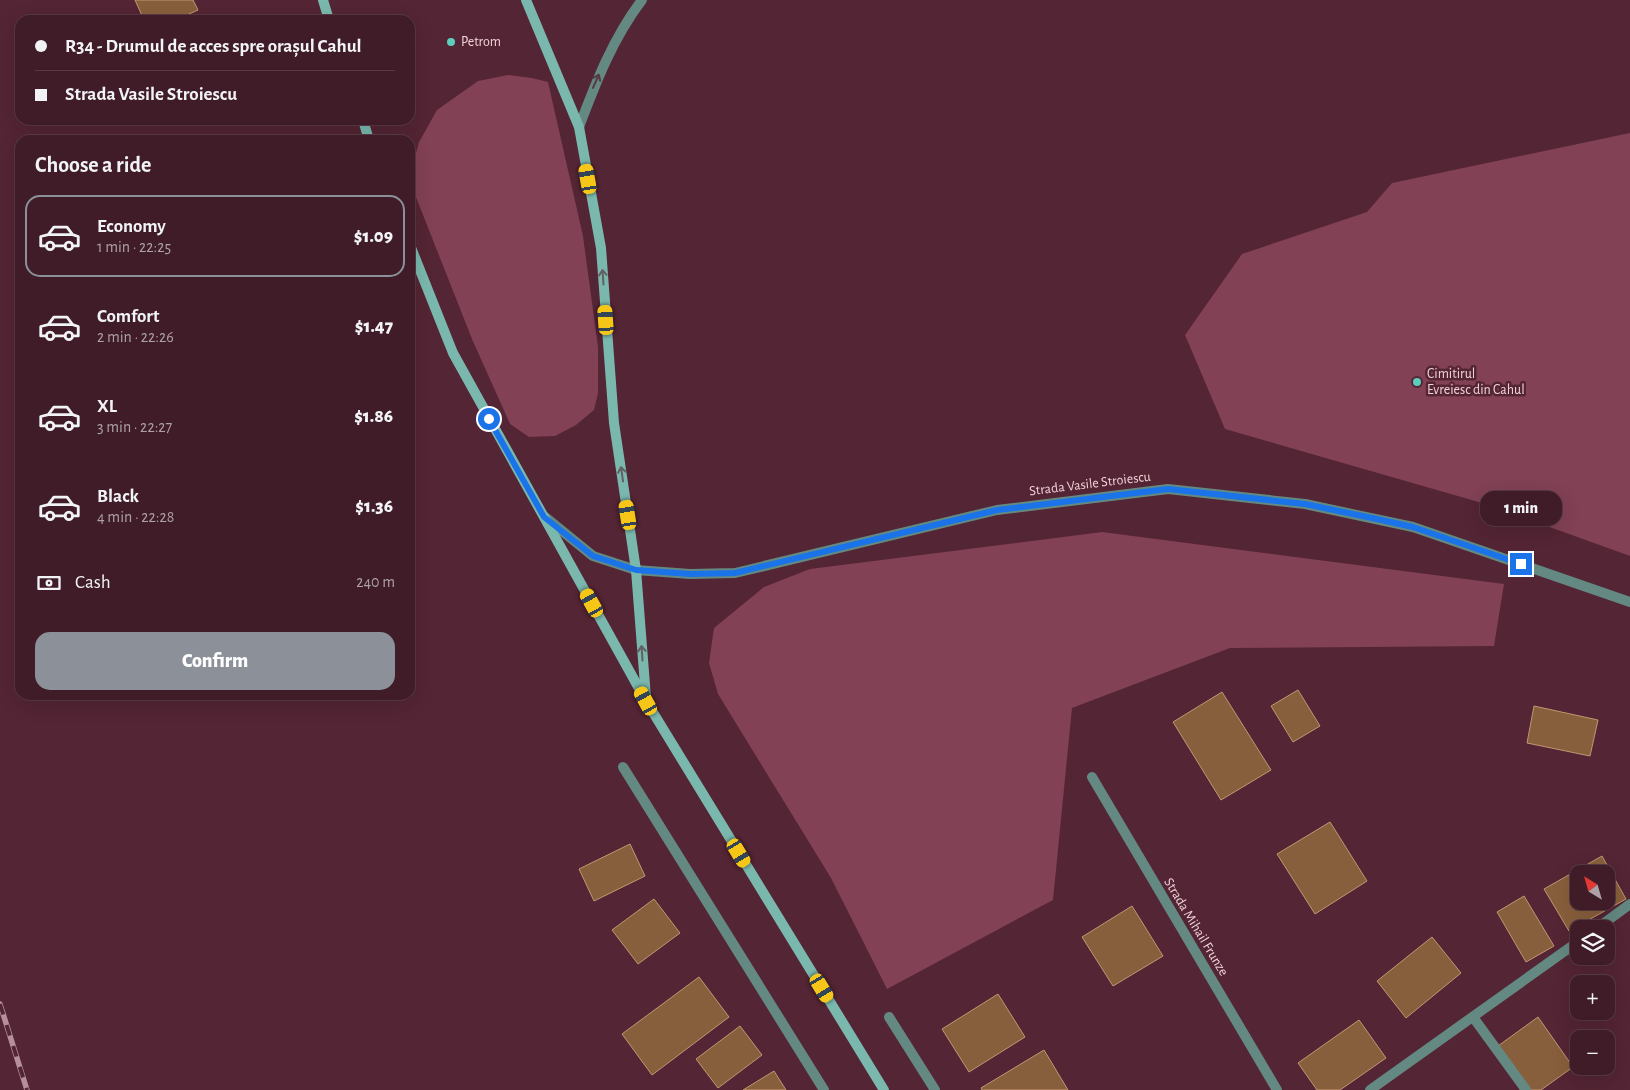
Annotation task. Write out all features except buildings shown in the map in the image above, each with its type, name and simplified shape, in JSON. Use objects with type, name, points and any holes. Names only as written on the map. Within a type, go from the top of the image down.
[{"type":"main road","points":[[323,0],[328,15]]},
{"type":"main road","points":[[526,0],[579,127],[601,248],[614,423],[636,570],[646,701]]},
{"type":"main road","points":[[415,258],[453,353],[646,701],[884,1090]]},
{"type":"street","points":[[579,127],[611,47],[642,0]]},
{"type":"street","name":"Strada Vasile Stroiescu","points":[[544,517],[593,556],[636,570],[690,574],[735,573],[997,510],[1168,489],[1305,504],[1413,527],[1630,602]]},
{"type":"street","points":[[623,767],[824,1090]]},
{"type":"street","name":"Strada Mihail Frunze","points":[[1092,778],[1277,1090]]},
{"type":"street","points":[[1608,920],[1630,904]]},
{"type":"street","points":[[1370,1090],[1570,948]]},
{"type":"street","points":[[889,1017],[935,1090]]},
{"type":"street","points":[[1474,1017],[1526,1090]]},
{"type":"shaded area","points":[[508,75],[548,82],[583,236],[598,347],[598,393],[594,410],[576,425],[555,436],[529,437],[510,424],[472,339],[415,195],[415,157],[419,142],[437,110],[478,81]]},
{"type":"shaded area","name":"Cimitirul Evreiesc din Cahul","points":[[1630,133],[1630,556],[1489,505],[1225,429],[1185,335],[1242,254],[1367,212],[1392,183]]},
{"type":"shaded area","points":[[1102,532],[1504,584],[1494,646],[1230,648],[1072,708],[1053,900],[887,989],[831,878],[718,694],[709,663],[714,628],[764,587],[810,569]]},
{"type":"railway","points":[[0,1004],[27,1090]]},
{"type":"place","name":"Petrom","points":[[451,42]]},
{"type":"place","name":"Cimitirul Evreiesc din Cahul","points":[[1417,382]]},
{"type":"route","points":[[489,419],[544,517],[593,556],[636,570],[690,574],[735,573],[997,510],[1168,489],[1305,504],[1377,519],[1413,527],[1521,564]]}]
